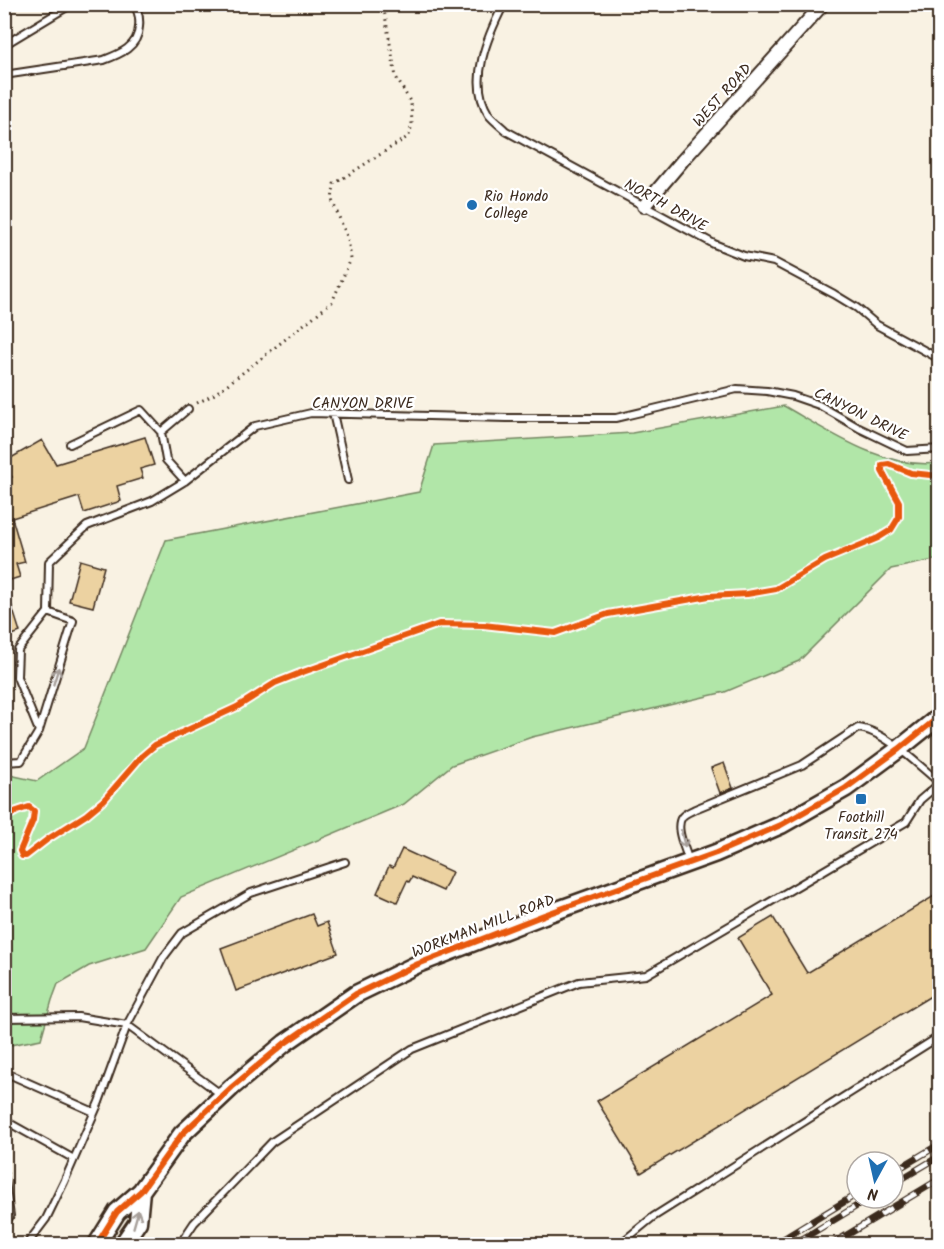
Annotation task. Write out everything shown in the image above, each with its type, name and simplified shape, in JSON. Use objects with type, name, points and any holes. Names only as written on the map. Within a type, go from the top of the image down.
[{"type":"street","name":"WEST ROAD","points":[[645,206],[682,161],[823,4]]},
{"type":"street","name":"WORKMAN MILL ROAD","points":[[97,1245],[117,1212],[141,1191],[182,1134],[285,1043],[356,994],[428,960],[781,825],[846,788],[939,716]]},
{"type":"street","points":[[123,1245],[138,1222],[141,1191]]},
{"type":"lane","points":[[4,45],[72,4]]},
{"type":"lane","points":[[4,75],[104,60],[119,55],[133,45],[139,33],[139,13],[133,4]]},
{"type":"lane","name":"NORTH DRIVE","points":[[504,4],[484,50],[480,93],[489,114],[506,131],[714,244],[744,256],[774,262],[834,294],[857,308],[877,325],[939,359]]},
{"type":"lane","points":[[937,4],[939,12]]},
{"type":"lane","name":"CANYON DRIVE","points":[[48,612],[49,562],[87,526],[152,501],[185,481],[255,426],[311,413],[616,418],[737,389],[767,390],[819,405],[859,428],[907,451],[939,449]]},
{"type":"lane","points":[[161,432],[188,409]]},
{"type":"lane","points":[[70,444],[141,410],[161,432],[166,460],[185,481]]},
{"type":"lane","points":[[333,413],[348,480]]},
{"type":"lane","points":[[4,762],[21,761],[39,731],[73,621],[48,612],[18,650],[17,677],[39,731]]},
{"type":"lane","points":[[180,1245],[194,1223],[272,1142],[412,1049],[579,982],[646,975],[906,822],[920,800],[939,783],[899,749],[868,729],[858,728],[802,765],[683,816],[680,824],[681,836],[689,862]]},
{"type":"lane","points":[[27,1245],[46,1219],[74,1159],[127,1025],[163,958],[182,933],[251,893],[345,862]]},
{"type":"lane","points":[[4,1018],[78,1017],[127,1025],[223,1096]]},
{"type":"lane","points":[[620,1245],[652,1217],[939,1036]]},
{"type":"lane","points":[[4,1072],[94,1112]]},
{"type":"lane","points":[[4,1120],[74,1159]]},
{"type":"lane","points":[[4,1175],[10,1216],[4,1225]]},
{"type":"path","points":[[188,409],[213,395],[332,302],[351,259],[348,239],[332,200],[334,184],[410,136],[411,103],[396,77],[383,4]]},
{"type":"shaded area","name":"Rio Hondo College","points":[[5,5],[939,5],[939,463],[922,465],[864,451],[783,406],[632,433],[419,492],[166,540],[84,748],[37,781],[5,774]]},
{"type":"shaded area","points":[[939,559],[939,1244],[5,1244],[5,1046],[41,1039],[58,984],[89,966],[146,948],[181,897],[404,804],[452,765],[532,737],[725,692],[799,661],[891,569]]},
{"type":"green space","points":[[784,406],[858,447],[878,455],[918,464],[939,463],[939,559],[891,569],[799,661],[725,692],[532,737],[452,765],[404,804],[181,897],[146,948],[89,966],[58,984],[41,1039],[5,1046],[5,774],[37,781],[84,748],[166,540],[419,492],[434,445],[632,433]]},
{"type":"building","points":[[145,437],[154,465],[140,469],[143,478],[117,486],[121,501],[84,513],[79,497],[12,518],[25,562],[16,564],[20,577],[4,582],[4,480],[12,477],[4,467],[4,462],[42,440],[56,464]]},
{"type":"building","points":[[80,560],[104,567],[93,607],[69,601]]},
{"type":"building","points":[[7,591],[20,632],[7,637],[4,628],[4,592]]},
{"type":"building","points":[[724,763],[733,788],[720,793],[711,768]]},
{"type":"building","points":[[402,849],[452,872],[443,891],[412,877],[409,882],[407,881],[397,902],[377,893],[389,866],[393,868]]},
{"type":"building","points":[[939,893],[939,991],[641,1173],[597,1101],[772,995],[738,938],[773,917],[807,973]]},
{"type":"building","points":[[312,914],[317,926],[327,922],[338,953],[236,991],[221,948]]},
{"type":"railway","points":[[905,1165],[940,1144]]},
{"type":"railway","points":[[905,1177],[940,1156]]},
{"type":"railway","points":[[832,1244],[940,1179]]},
{"type":"railway","points":[[775,1244],[845,1201]]},
{"type":"railway","points":[[794,1244],[850,1210]]},
{"type":"cycle path","points":[[4,818],[29,807],[34,811],[33,820],[20,851],[22,856],[26,856],[104,800],[142,756],[155,745],[237,707],[275,683],[439,624],[483,625],[555,633],[608,614],[709,596],[747,594],[776,589],[825,560],[878,538],[891,530],[899,517],[899,502],[882,471],[882,465],[889,464],[911,473],[940,476]]},
{"type":"cycle path","points":[[97,1244],[117,1212],[141,1191],[182,1134],[232,1087],[285,1043],[356,994],[418,964],[544,915],[716,853],[781,825],[846,788],[940,716]]},
{"type":"place","name":"Rio Hondo College","points":[[472,205]]},
{"type":"place","name":"Foothill Transit 274","points":[[861,799]]}]
